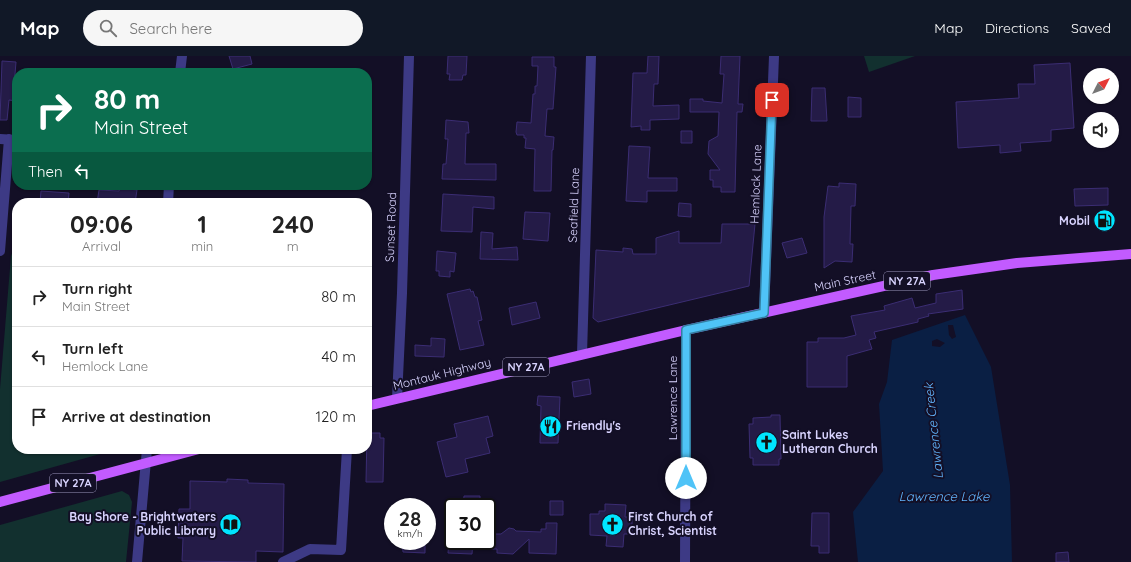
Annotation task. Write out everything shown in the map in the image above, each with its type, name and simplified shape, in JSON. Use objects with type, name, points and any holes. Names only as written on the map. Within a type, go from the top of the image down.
[{"type":"main road","name":"Main Street","points":[[686,330],[933,275],[1017,263],[1131,254]]},
{"type":"main road","name":"Montauk Highway","points":[[372,405],[686,330]]},
{"type":"main road","name":"NY 27A","points":[[0,502],[181,454]]},
{"type":"street","points":[[181,68],[182,56]]},
{"type":"street","name":"Sunset Road","points":[[397,398],[402,293],[409,56]]},
{"type":"street","name":"Seafield Lane","points":[[582,354],[591,56]]},
{"type":"street","name":"Hemlock Lane","points":[[764,313],[774,56]]},
{"type":"street","points":[[0,251],[9,140]]},
{"type":"street","name":"Lawrence Lane","points":[[685,562],[686,330]]},
{"type":"street","points":[[137,562],[146,454]]},
{"type":"street","points":[[283,562],[310,549],[341,550],[347,454]]},
{"type":"green space","points":[[864,56],[915,56],[869,72]]},
{"type":"green space","points":[[12,253],[12,454],[100,454],[0,482],[0,389]]},
{"type":"green space","points":[[122,491],[129,495],[132,502],[126,562],[0,562],[0,525]]},
{"type":"water","name":"Lawrence Lake","points":[[965,315],[991,367],[1010,485],[1012,562],[858,562],[853,512],[883,471],[879,404],[887,382],[892,340]],"holes":[[[948,325],[953,325],[956,337],[952,339],[949,335]],[[937,339],[945,343],[940,347],[932,346],[932,341]]]},
{"type":"building","points":[[229,56],[250,56],[252,64],[233,68]]},
{"type":"building","points":[[448,56],[467,56],[466,75],[463,75],[462,80],[449,80],[450,74],[447,74]]},
{"type":"building","points":[[648,56],[659,56],[658,84],[654,84],[653,106],[679,105],[679,119],[650,120],[650,130],[641,130],[641,126],[631,127],[633,73],[647,73]]},
{"type":"building","points":[[721,56],[740,56],[738,104],[743,104],[742,112],[737,112],[735,192],[721,192],[721,187],[713,187],[713,180],[710,180],[710,170],[720,170],[708,154],[709,141],[718,136],[719,112],[690,112],[690,99],[703,99],[703,101],[722,103],[724,74],[720,74]]},
{"type":"building","points":[[532,57],[554,57],[554,67],[556,67],[553,109],[547,109],[545,136],[554,137],[552,150],[551,191],[534,191],[535,149],[525,148],[526,138],[524,138],[524,135],[517,135],[516,132],[517,122],[531,123],[533,94],[535,94],[535,86],[537,86],[538,66],[532,66]]},
{"type":"building","points":[[2,61],[16,62],[16,68],[12,68],[12,100],[9,100],[7,120],[0,120]]},
{"type":"building","points":[[1070,63],[1074,128],[1051,130],[1051,141],[1020,143],[1021,151],[1000,153],[1000,145],[958,148],[956,102],[1019,98],[1018,84],[1035,84],[1034,65]]},
{"type":"building","points":[[812,88],[825,88],[827,121],[811,121]]},
{"type":"building","points":[[848,97],[861,98],[861,117],[848,117]]},
{"type":"building","points":[[446,120],[468,122],[469,133],[466,133],[465,164],[496,164],[496,180],[442,179],[443,164],[446,164],[448,139],[445,139]]},
{"type":"building","points":[[681,131],[692,131],[692,143],[681,143]]},
{"type":"building","points":[[629,146],[650,147],[648,178],[677,178],[677,191],[647,191],[647,202],[626,201]]},
{"type":"building","points":[[839,183],[856,184],[855,206],[851,206],[850,244],[853,244],[852,262],[835,261],[824,268],[824,217],[828,186],[839,187]]},
{"type":"building","points":[[1108,188],[1108,205],[1075,206],[1074,189]]},
{"type":"building","points":[[99,190],[137,190],[136,198],[98,198]]},
{"type":"building","points":[[41,191],[69,193],[68,198],[40,198]]},
{"type":"building","points":[[443,194],[494,197],[494,209],[473,207],[472,232],[441,231]]},
{"type":"building","points":[[679,203],[691,204],[691,217],[678,216]]},
{"type":"building","points":[[525,212],[550,213],[548,241],[523,239]]},
{"type":"building","points":[[722,224],[755,224],[749,286],[598,322],[593,318],[596,250],[623,252],[623,248],[632,249],[633,254],[656,254],[656,238],[679,231],[679,243],[721,243]]},
{"type":"building","points":[[481,232],[493,233],[492,249],[517,247],[518,260],[480,259]]},
{"type":"building","points":[[802,238],[807,253],[787,258],[782,243]]},
{"type":"building","points":[[437,251],[456,253],[454,272],[450,271],[450,277],[439,276],[439,271],[436,271]]},
{"type":"building","points":[[470,289],[471,292],[473,291],[475,297],[477,297],[482,320],[478,321],[484,345],[460,350],[447,294]]},
{"type":"building","points":[[962,290],[963,309],[928,314],[929,316],[918,319],[918,322],[874,332],[876,338],[869,340],[872,349],[847,356],[847,387],[807,387],[807,342],[818,342],[818,338],[844,338],[856,335],[851,316],[885,310],[884,306],[912,298],[915,308],[936,303],[936,294]]},
{"type":"building","points":[[536,302],[540,318],[512,325],[509,308]]},
{"type":"building","points":[[431,338],[445,339],[444,357],[415,356],[415,345],[431,346]]},
{"type":"building","points":[[589,379],[591,394],[574,397],[572,382]]},
{"type":"building","name":"Friendly's","points":[[538,396],[560,397],[558,443],[540,443],[541,406],[537,405]]},
{"type":"building","name":"Saint Lukes Lutheran Church","points":[[771,415],[780,415],[781,459],[779,459],[779,465],[753,465],[753,458],[750,458],[749,424],[753,424],[753,418],[771,417]]},
{"type":"building","points":[[488,416],[493,436],[486,438],[490,453],[465,459],[468,472],[446,477],[437,442],[457,437],[454,424]]},
{"type":"building","points":[[372,433],[380,433],[380,438],[384,438],[383,482],[366,482],[367,454],[372,454]]},
{"type":"building","name":"Bay Shore - Brightwaters Public Library","points":[[227,479],[248,480],[248,483],[284,484],[283,552],[256,551],[256,562],[182,561],[183,538],[178,538],[179,509],[190,509],[190,481],[227,482]]},
{"type":"building","points":[[464,496],[480,496],[480,498],[464,498]]},
{"type":"building","points":[[550,501],[563,501],[563,515],[550,515]]},
{"type":"building","points":[[605,504],[626,505],[625,517],[632,517],[632,534],[624,534],[623,547],[606,546],[607,536],[590,535],[590,514],[599,514],[599,511],[605,511]]},
{"type":"building","points":[[812,513],[829,513],[829,553],[819,553],[819,546],[811,546]]},
{"type":"building","points":[[546,523],[557,523],[556,554],[529,553],[529,539],[513,554],[497,553],[496,534],[501,534],[509,528],[516,531],[541,532],[541,529],[546,529]]},
{"type":"building","points":[[403,550],[425,550],[425,553],[403,552]]},
{"type":"building","points":[[448,550],[472,550],[472,554],[448,553]]},
{"type":"building","points":[[1068,552],[1069,562],[1056,562],[1056,553]]},
{"type":"place","name":"Mobil","points":[[1105,221]]},
{"type":"place","name":"Friendly's","points":[[550,426]]},
{"type":"place","name":"Saint Lukes Lutheran Church","points":[[767,442]]},
{"type":"place","name":"Bay Shore - Brightwaters Public Library","points":[[231,524]]},
{"type":"place","name":"First Church of Christ, Scientist","points":[[612,524]]},
{"type":"route","points":[[686,478],[686,330],[764,313],[772,100]]},
{"type":"water label","name":"Lawrence Creek","points":[[933,431]]}]
